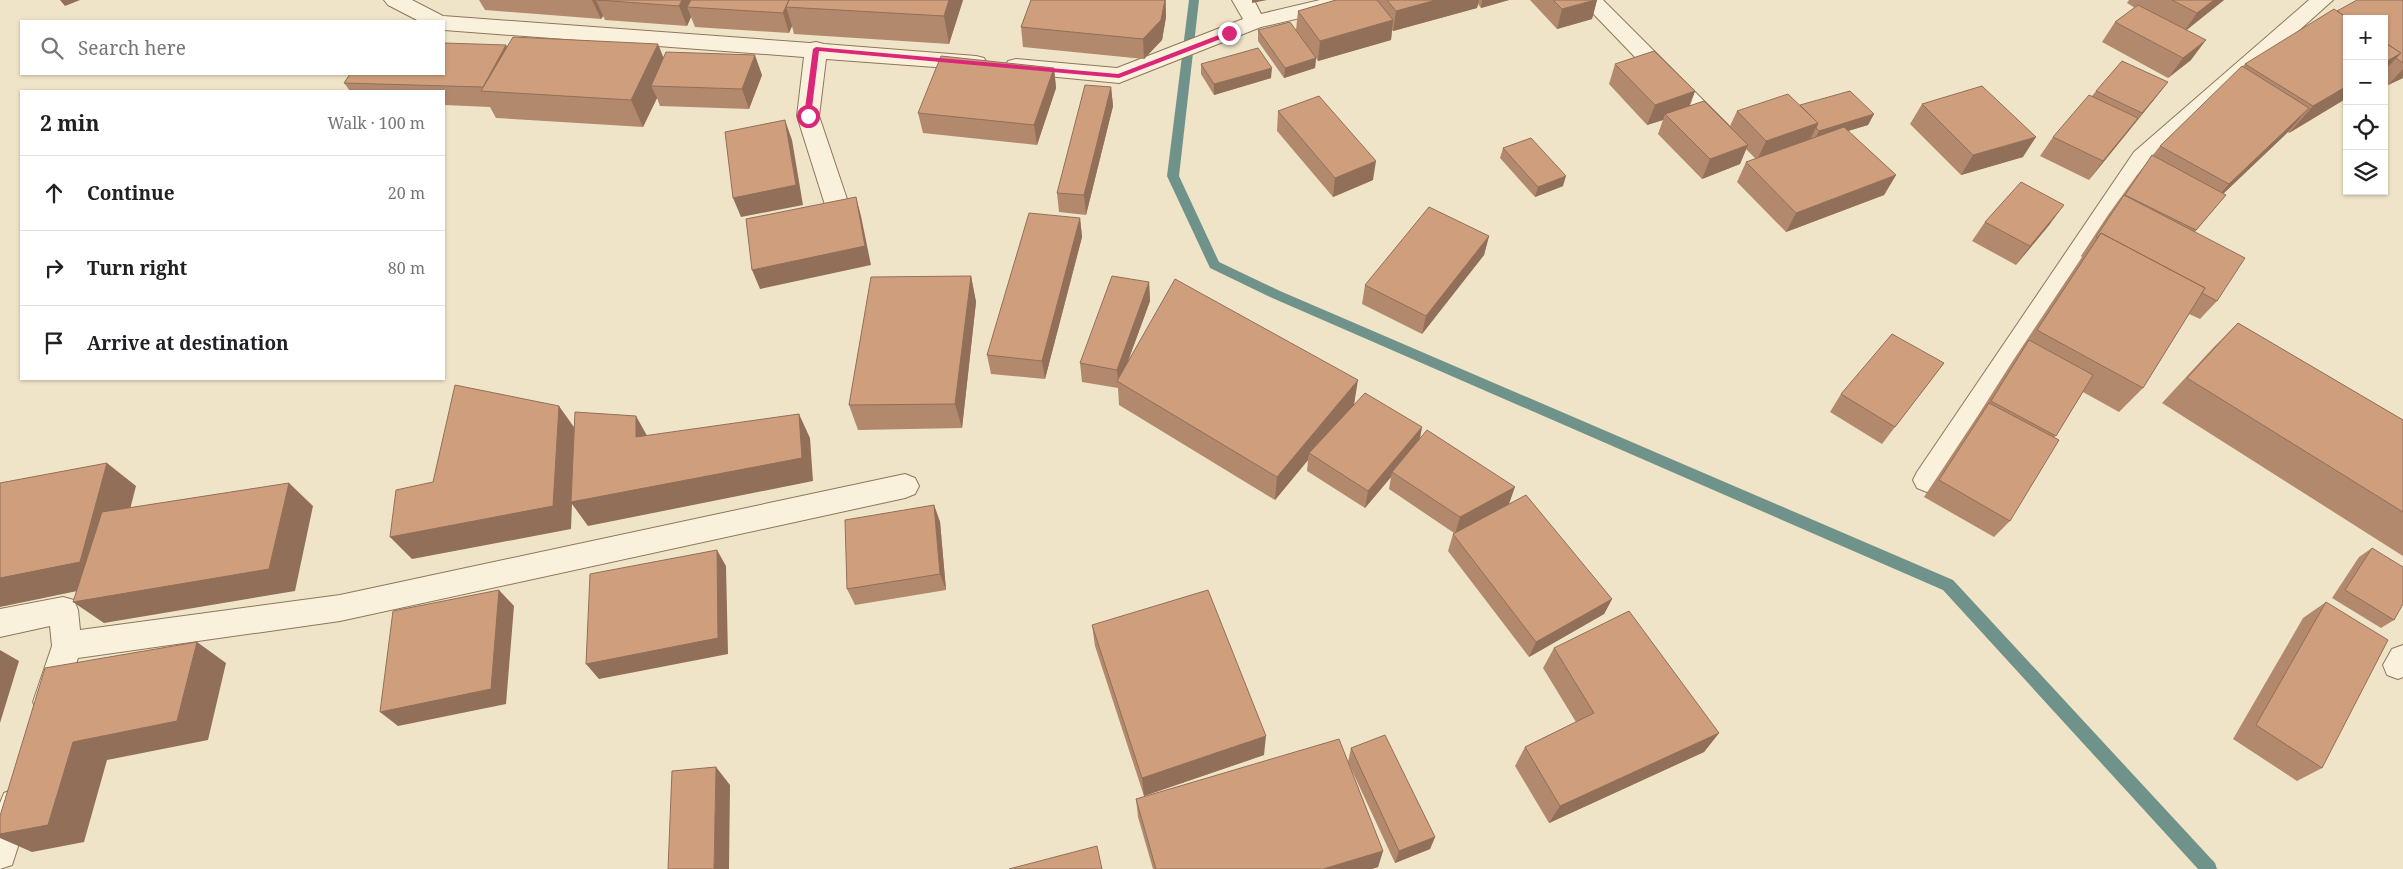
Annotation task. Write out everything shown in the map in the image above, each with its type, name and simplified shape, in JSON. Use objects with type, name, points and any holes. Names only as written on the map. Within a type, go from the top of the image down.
[{"type":"street","points":[[394,0],[433,20]]},
{"type":"street","points":[[1243,0],[1255,22]]},
{"type":"street","points":[[445,23],[816,49],[1119,76],[1255,22],[1349,0]]},
{"type":"street","points":[[1591,0],[1726,137]]},
{"type":"street","points":[[1927,480],[2142,158],[2322,0]]},
{"type":"street","points":[[816,49],[808,116],[838,208]]},
{"type":"street","points":[[67,646],[340,608],[905,486]]},
{"type":"street","points":[[0,623],[63,610],[67,646],[40,731]]},
{"type":"street","points":[[0,853],[24,778]]},
{"type":"building","points":[[597,0],[682,0],[679,6]]},
{"type":"building","points":[[691,0],[789,0],[783,13],[687,7]]},
{"type":"building","points":[[789,0],[949,0],[944,16],[786,7]]},
{"type":"building","points":[[1031,0],[1165,0],[1161,20],[1143,39],[1021,27]]},
{"type":"building","points":[[1336,0],[1377,0],[1393,20],[1320,41],[1298,11]]},
{"type":"building","points":[[1387,0],[1436,0],[1396,11]]},
{"type":"building","points":[[1553,0],[1595,0],[1562,9]]},
{"type":"building","points":[[2172,0],[2214,0],[2197,13]]},
{"type":"building","points":[[2357,0],[2403,0],[2403,63],[2396,58],[2401,53],[2388,45],[2388,15],[2343,15],[2337,11]]},
{"type":"building","points":[[2138,5],[2206,40],[2183,58],[2115,22]]},
{"type":"building","points":[[2334,9],[2343,15],[2343,88],[2313,106],[2245,64]]},
{"type":"building","points":[[1290,22],[1316,58],[1285,68],[1258,30]]},
{"type":"building","points":[[513,37],[658,44],[631,100],[481,91]]},
{"type":"building","points":[[445,43],[506,45],[483,87],[344,83],[349,75],[445,75]]},
{"type":"building","points":[[2388,45],[2401,53],[2388,61]]},
{"type":"building","points":[[1258,48],[1272,68],[1214,84],[1201,64]]},
{"type":"building","points":[[1654,51],[1695,91],[1655,105],[1615,64]]},
{"type":"building","points":[[666,52],[755,55],[742,89],[651,86]]},
{"type":"building","points":[[941,56],[1054,68],[1034,125],[918,113]]},
{"type":"building","points":[[2122,61],[2168,82],[2142,113],[2096,91]]},
{"type":"building","points":[[2242,66],[2309,108],[2229,184],[2160,146]]},
{"type":"building","points":[[1085,85],[1111,87],[1084,195],[1057,193]]},
{"type":"building","points":[[1982,86],[2036,137],[1973,155],[1922,104]]},
{"type":"building","points":[[1850,91],[1874,114],[1819,131],[1816,128],[1818,123],[1800,105]]},
{"type":"building","points":[[1788,94],[1818,123],[1766,141],[1737,111]]},
{"type":"building","points":[[2089,95],[2138,118],[2103,161],[2053,137]]},
{"type":"building","points":[[1319,96],[1376,161],[1335,178],[1278,111]]},
{"type":"building","points":[[1704,101],[1748,145],[1710,159],[1665,114]]},
{"type":"building","points":[[785,120],[796,185],[733,198],[725,132]]},
{"type":"building","points":[[1844,127],[1896,175],[1796,213],[1746,162]]},
{"type":"building","points":[[1531,138],[1566,176],[1538,187],[1503,148]]},
{"type":"building","points":[[2152,155],[2226,195],[2196,230],[2125,195]]},
{"type":"building","points":[[2021,182],[2064,205],[2030,246],[1985,222]]},
{"type":"building","points":[[2124,195],[2245,258],[2217,301],[2202,293],[2205,288],[2101,233],[2096,237]]},
{"type":"building","points":[[856,197],[865,246],[752,270],[746,219]]},
{"type":"building","points":[[1429,207],[1489,236],[1426,316],[1365,285]]},
{"type":"building","points":[[1029,213],[1080,218],[1042,361],[987,355]]},
{"type":"building","points":[[2101,233],[2205,288],[2143,388],[2037,330]]},
{"type":"building","points":[[971,276],[955,404],[849,405],[871,277]]},
{"type":"building","points":[[1112,276],[1149,282],[1117,370],[1080,363]]},
{"type":"building","points":[[1175,279],[1358,380],[1277,477],[1117,381]]},
{"type":"building","points":[[2238,323],[2403,420],[2403,512],[2187,378]]},
{"type":"building","points":[[1892,334],[1944,363],[1895,427],[1841,394]]},
{"type":"building","points":[[2029,340],[2093,375],[2056,436],[1991,401]]},
{"type":"building","points":[[455,385],[559,406],[553,506],[390,537],[396,490],[433,482]]},
{"type":"building","points":[[1365,393],[1422,427],[1368,491],[1309,453]]},
{"type":"building","points":[[1989,403],[2059,440],[2010,521],[1939,480]]},
{"type":"building","points":[[575,412],[636,416],[636,437],[799,414],[802,458],[571,502]]},
{"type":"building","points":[[1427,430],[1515,487],[1460,517],[1392,472]]},
{"type":"building","points":[[107,463],[80,562],[0,578],[0,483]]},
{"type":"building","points":[[289,483],[269,569],[73,602],[102,512]]},
{"type":"building","points":[[1526,495],[1612,599],[1536,642],[1453,534]]},
{"type":"building","points":[[934,505],[940,574],[847,589],[845,520]]},
{"type":"building","points":[[2372,548],[2403,567],[2403,604],[2394,620],[2345,590]]},
{"type":"building","points":[[717,550],[718,638],[586,664],[590,574]]},
{"type":"building","points":[[499,590],[491,689],[380,712],[393,611]]},
{"type":"building","points":[[1208,590],[1266,736],[1142,778],[1092,625]]},
{"type":"building","points":[[2326,602],[2388,640],[2322,768],[2256,725]]},
{"type":"building","points":[[1629,611],[1719,733],[1560,806],[1525,747],[1594,713],[1554,648]]},
{"type":"building","points":[[197,642],[177,721],[73,742],[48,825],[0,834],[0,816],[45,668]]},
{"type":"building","points":[[1385,735],[1435,837],[1399,851],[1351,748]]},
{"type":"building","points":[[1339,739],[1383,851],[1323,869],[1156,869],[1136,799]]},
{"type":"building","points":[[716,767],[714,869],[668,869],[672,771]]},
{"type":"building","points":[[1097,846],[1102,869],[1009,869]]},
{"type":"waterway","points":[[1194,0],[1173,176],[1214,265],[1275,294],[1948,585],[2209,869]]},
{"type":"route","points":[[808,116],[816,49],[1119,76],[1229,33]]}]
